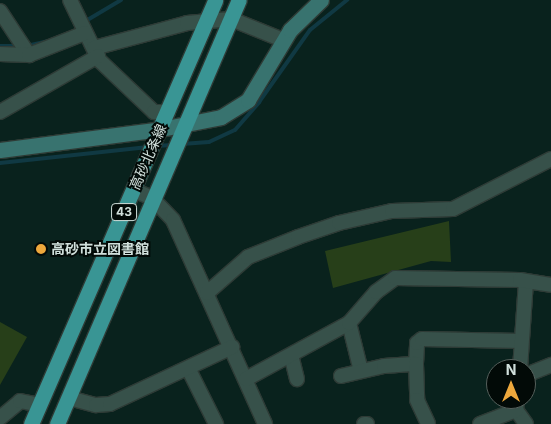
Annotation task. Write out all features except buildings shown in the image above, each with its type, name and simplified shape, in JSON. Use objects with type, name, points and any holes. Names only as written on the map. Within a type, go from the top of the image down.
[{"type":"main road","name":"高砂北条線","points":[[31,424],[161,129],[215,0]]},
{"type":"main road","name":"高砂北条線","points":[[56,424],[69,398],[152,198],[188,125],[239,0]]},
{"type":"street","points":[[70,0],[96,52],[154,112],[168,112]]},
{"type":"street","points":[[0,150],[188,125],[221,117],[248,100],[283,40],[298,19],[321,0]]},
{"type":"street","points":[[0,11],[25,49]]},
{"type":"street","points":[[0,112],[96,52],[186,22],[231,19],[283,40]]},
{"type":"street","points":[[0,54],[85,33]]},
{"type":"street","points":[[207,293],[248,257],[298,237],[339,223],[392,211],[453,209],[551,159]]},
{"type":"street","points":[[134,190],[152,198],[173,220],[232,347],[265,424]]},
{"type":"street","points":[[246,379],[349,323],[376,292],[395,278],[526,281],[551,285]]},
{"type":"street","points":[[520,359],[526,281]]},
{"type":"street","points":[[349,323],[361,371]]},
{"type":"street","points":[[428,424],[417,400],[416,344],[422,339],[521,340]]},
{"type":"street","points":[[69,398],[96,405],[110,404],[232,347]]},
{"type":"street","points":[[291,356],[297,379]]},
{"type":"street","points":[[341,376],[361,371],[416,364]]},
{"type":"street","points":[[536,371],[551,365]]},
{"type":"street","points":[[188,368],[216,424]]},
{"type":"street","points":[[0,418],[20,401],[40,405]]},
{"type":"street","points":[[480,424],[508,409]]},
{"type":"street","points":[[518,409],[526,424]]},
{"type":"green space","points":[[449,221],[451,262],[431,261],[333,288],[325,251]]},
{"type":"green space","points":[[0,322],[27,337],[0,385]]},
{"type":"waterway","points":[[84,22],[121,0]]},
{"type":"waterway","points":[[182,144],[209,142],[235,130],[259,102],[310,30],[347,0]]},
{"type":"waterway","points":[[31,45],[48,41]]},
{"type":"waterway","points":[[0,46],[15,46]]},
{"type":"waterway","points":[[155,146],[173,145]]},
{"type":"waterway","points":[[0,163],[148,147]]},
{"type":"place","name":"高砂市立図書館","points":[[41,249]]}]
